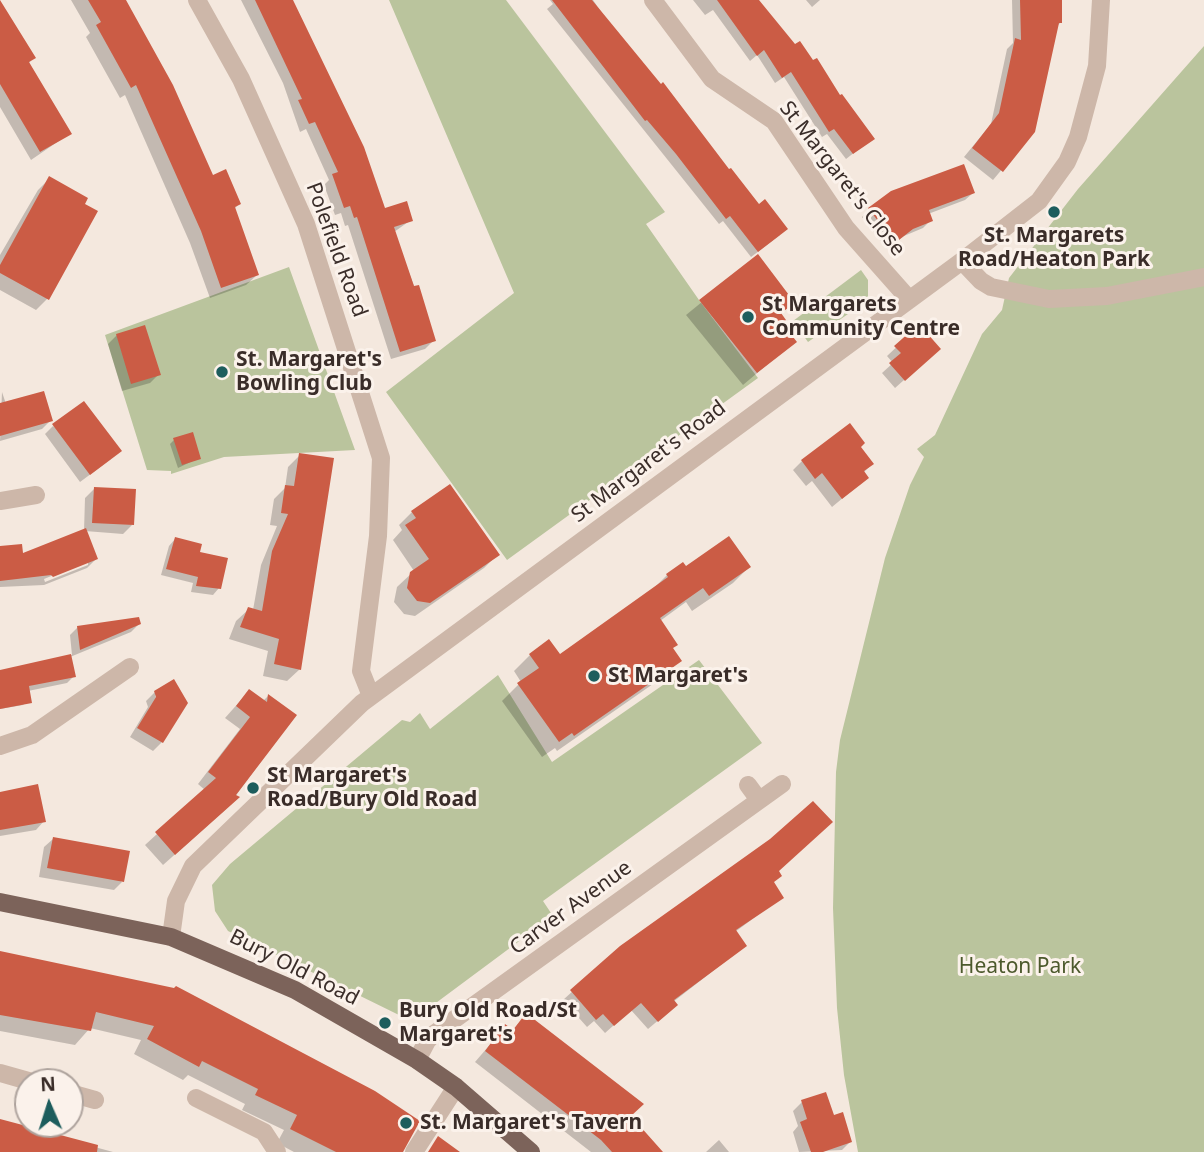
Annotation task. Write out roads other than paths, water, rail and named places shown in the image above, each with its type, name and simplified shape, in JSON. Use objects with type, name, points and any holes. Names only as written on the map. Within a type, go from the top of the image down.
[{"type":"main road","name":"Bury Old Road","points":[[0,902],[171,937],[295,990],[417,1060],[456,1087],[531,1152]]},
{"type":"street","name":"Polefield Road","points":[[198,0],[242,79],[306,224],[381,458],[378,536],[361,662],[362,678],[371,696]]},
{"type":"street","name":"St Margaret's Close","points":[[653,0],[712,79],[774,121],[846,228],[908,298]]},
{"type":"street","name":"St Margaret's Road","points":[[171,937],[176,901],[193,866],[371,696],[908,298],[962,261],[1039,201],[1067,162],[1078,137],[1097,66],[1101,0]]},
{"type":"street","points":[[962,261],[990,287],[1049,299],[1107,296],[1204,277]]},
{"type":"street","points":[[0,501],[36,495]]},
{"type":"street","points":[[0,746],[32,735],[130,667]]},
{"type":"street","name":"Carver Avenue","points":[[417,1060],[434,1034],[782,784]]},
{"type":"street","points":[[748,785],[759,800]]},
{"type":"street","points":[[414,1152],[456,1087]]},
{"type":"street","points":[[84,1097],[96,1100]]},
{"type":"street","points":[[196,1098],[264,1132],[277,1152]]},
{"type":"place","name":"St. Margarets Road/Heaton Park","points":[[1054,212]]},
{"type":"place","name":"St Margarets Community Centre","points":[[748,317]]},
{"type":"place","name":"St. Margaret's Bowling Club","points":[[222,372]]},
{"type":"place","name":"St Margaret's","points":[[594,676]]},
{"type":"place","name":"St Margaret's Road/Bury Old Road","points":[[253,788]]},
{"type":"place","name":"Bury Old Road/St Margaret's","points":[[385,1023]]},
{"type":"place","name":"St. Margaret's Tavern","points":[[406,1123]]},
{"type":"park label","name":"Heaton Park","points":[[1020,967]]}]
